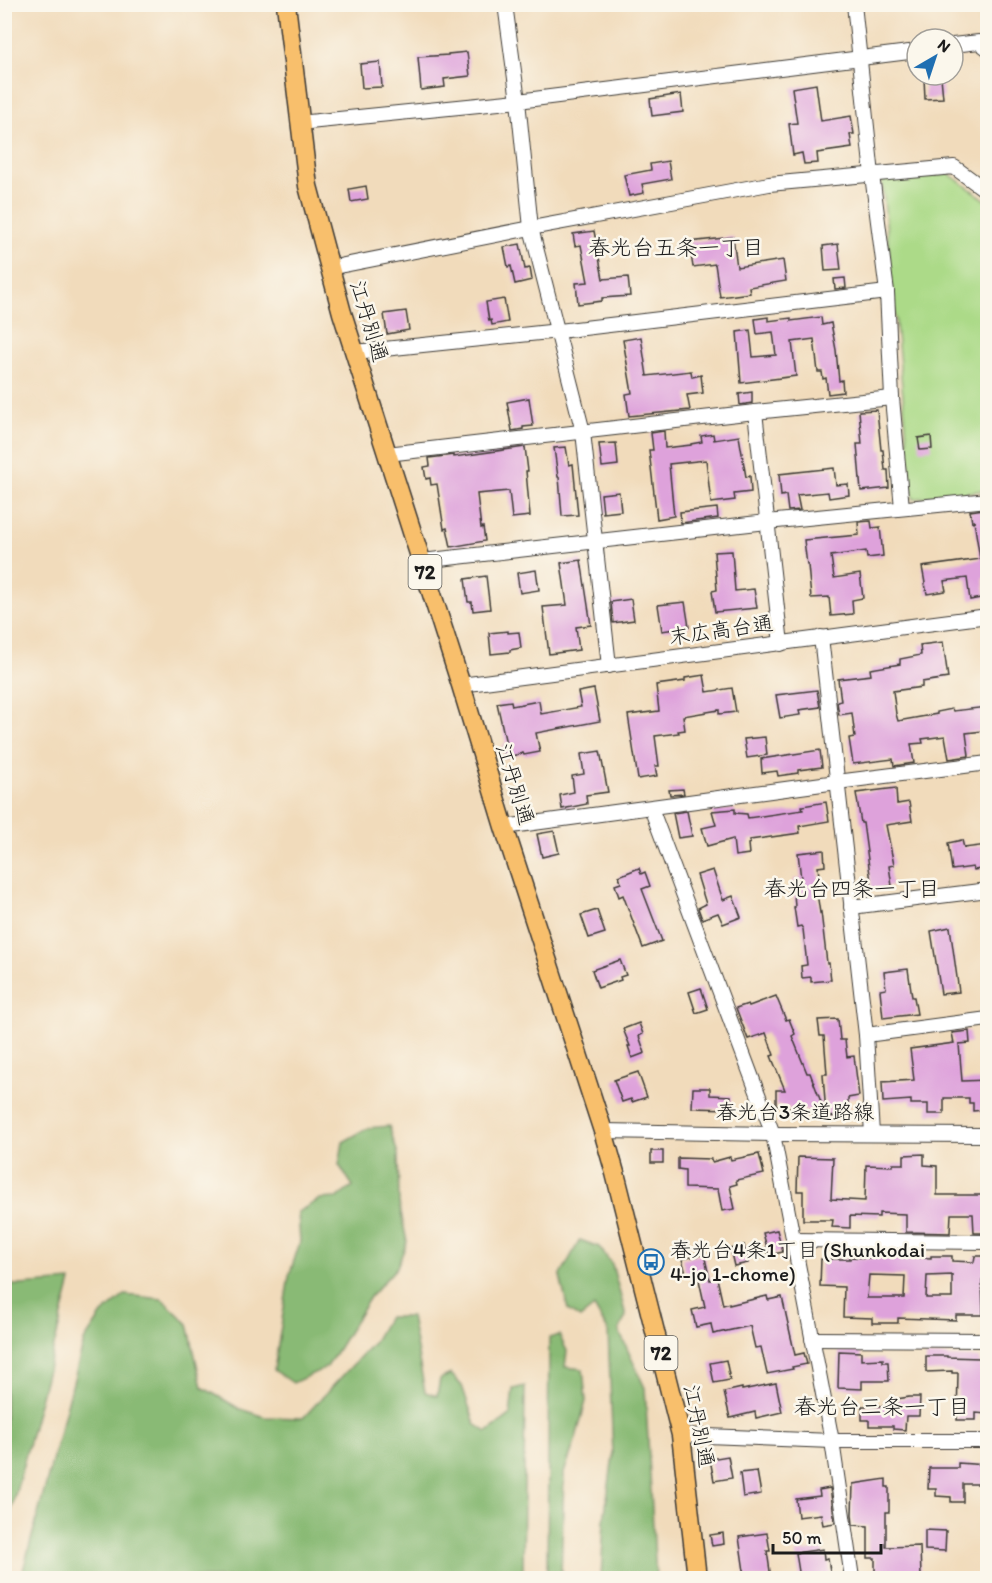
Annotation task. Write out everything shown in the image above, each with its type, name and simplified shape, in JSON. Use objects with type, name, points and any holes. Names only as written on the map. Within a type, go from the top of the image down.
[{"type":"main road","name":"江丹別通","points":[[286,4],[308,186],[329,268],[615,1173],[681,1435],[697,1578]]},
{"type":"street","points":[[506,4],[531,228],[583,432],[609,666]]},
{"type":"street","points":[[854,4],[887,292],[892,398],[902,508]]},
{"type":"street","points":[[965,44],[979,42],[987,49]]},
{"type":"street","points":[[299,123],[518,101],[905,53]]},
{"type":"street","points":[[329,268],[769,184],[954,167],[987,192]]},
{"type":"street","points":[[355,352],[559,331],[887,292]]},
{"type":"street","points":[[387,454],[892,398]]},
{"type":"street","points":[[755,412],[781,644]]},
{"type":"street","points":[[422,561],[766,522],[987,500]]},
{"type":"street","name":"末広高台通","points":[[461,686],[987,616]]},
{"type":"street","points":[[821,637],[866,1035],[872,1134]]},
{"type":"street","points":[[504,827],[987,763]]},
{"type":"street","points":[[651,808],[773,1134],[832,1441],[852,1578]]},
{"type":"street","points":[[851,907],[987,890]]},
{"type":"street","points":[[866,1035],[987,1018]]},
{"type":"street","name":"春光台3条道路線","points":[[603,1131],[987,1135]]},
{"type":"street","points":[[793,1240],[987,1242]]},
{"type":"street","points":[[812,1339],[987,1340]]},
{"type":"street","points":[[681,1435],[832,1441],[987,1441]]},
{"type":"green space","points":[[949,174],[987,201],[987,490],[913,499],[882,180]]},
{"type":"green space","points":[[389,1126],[398,1154],[399,1203],[407,1242],[397,1267],[370,1297],[327,1367],[293,1383],[274,1370],[289,1276],[300,1242],[298,1212],[320,1199],[337,1198],[353,1186],[339,1165],[343,1142],[368,1128]]},
{"type":"green space","points":[[580,1240],[599,1247],[612,1264],[626,1316],[619,1331],[645,1388],[656,1578],[601,1578],[604,1520],[613,1456],[608,1331],[594,1307],[580,1318],[568,1310],[560,1276]]},
{"type":"green space","points":[[71,1281],[5,1534],[5,1285]]},
{"type":"green space","points":[[125,1295],[162,1299],[188,1324],[202,1387],[240,1409],[265,1417],[303,1418],[373,1343],[388,1317],[411,1317],[425,1392],[437,1396],[440,1379],[451,1374],[462,1386],[475,1424],[487,1432],[510,1415],[513,1389],[525,1386],[523,1578],[21,1578],[84,1341],[102,1314]]},
{"type":"green space","points":[[559,1335],[567,1351],[565,1367],[583,1369],[586,1401],[564,1473],[561,1578],[547,1578],[549,1338]]},
{"type":"building","points":[[467,52],[470,76],[444,79],[445,87],[421,90],[418,57]]},
{"type":"building","points":[[380,62],[382,87],[362,88],[360,64]]},
{"type":"building","points":[[816,84],[821,121],[851,116],[854,134],[850,134],[852,148],[817,153],[818,163],[804,164],[802,153],[793,155],[789,124],[797,123],[792,88]]},
{"type":"building","points":[[924,87],[942,87],[943,98],[925,99]]},
{"type":"building","points":[[681,94],[683,112],[652,116],[650,99]]},
{"type":"building","points":[[668,161],[671,179],[642,184],[644,193],[629,196],[624,175],[651,170],[650,164]]},
{"type":"building","points":[[366,186],[368,199],[351,202],[349,189]]},
{"type":"building","points":[[594,231],[603,279],[628,277],[630,296],[602,298],[602,301],[578,304],[576,283],[588,282],[581,245],[575,246],[573,234]]},
{"type":"building","points":[[733,237],[737,267],[783,260],[786,281],[749,287],[750,293],[720,297],[715,264],[693,267],[689,242]]},
{"type":"building","points":[[520,244],[525,269],[530,268],[532,280],[515,284],[511,266],[508,267],[504,247]]},
{"type":"building","points":[[838,244],[841,270],[825,271],[823,246]]},
{"type":"building","points":[[845,278],[846,288],[835,289],[834,279]]},
{"type":"building","points":[[504,299],[508,322],[492,325],[491,320],[489,321],[486,302]]},
{"type":"building","points":[[406,311],[409,330],[387,334],[384,314]]},
{"type":"building","points":[[768,317],[768,321],[791,318],[791,321],[821,317],[822,325],[831,323],[839,381],[842,380],[843,392],[828,394],[826,378],[823,379],[822,372],[818,372],[814,339],[792,342],[796,376],[741,383],[737,332],[750,330],[753,357],[776,355],[773,332],[757,334],[755,319]]},
{"type":"building","points":[[641,337],[647,376],[691,371],[692,377],[701,375],[703,393],[687,395],[690,410],[629,416],[626,394],[632,393],[623,340]]},
{"type":"building","points":[[752,392],[752,403],[740,405],[739,394]]},
{"type":"building","points":[[529,398],[533,426],[512,431],[507,402]]},
{"type":"building","points":[[877,410],[881,450],[883,450],[885,470],[888,470],[889,488],[861,491],[857,444],[862,444],[859,411]]},
{"type":"building","points":[[664,431],[665,448],[702,442],[701,436],[713,434],[714,440],[739,436],[746,477],[750,476],[751,492],[734,494],[735,500],[711,503],[706,460],[669,464],[674,516],[657,519],[649,450],[653,450],[651,433]]},
{"type":"building","points":[[931,436],[932,449],[920,450],[918,438]]},
{"type":"building","points":[[616,443],[618,465],[602,467],[599,444]]},
{"type":"building","points":[[525,447],[530,516],[512,518],[509,491],[477,494],[485,541],[451,547],[447,528],[444,529],[437,484],[431,485],[430,478],[426,479],[424,467],[430,466],[429,458],[454,455],[454,457]]},
{"type":"building","points":[[566,447],[569,465],[573,464],[578,515],[562,516],[554,448]]},
{"type":"building","points":[[834,468],[836,485],[848,484],[849,495],[829,498],[828,492],[797,495],[800,510],[788,511],[786,495],[781,496],[779,474]]},
{"type":"building","points":[[619,492],[621,511],[603,513],[601,494]]},
{"type":"building","points":[[717,508],[718,518],[681,523],[680,512]]},
{"type":"building","points":[[984,509],[987,525],[987,578],[983,578],[986,597],[970,600],[967,578],[944,581],[946,591],[927,594],[922,567],[980,559],[974,521],[972,522],[970,511]]},
{"type":"building","points":[[871,521],[872,528],[880,527],[883,556],[867,558],[866,551],[831,556],[834,578],[860,574],[863,598],[852,600],[853,614],[831,616],[829,597],[811,598],[804,540],[859,535],[858,522]]},
{"type":"building","points":[[732,551],[735,591],[754,589],[757,608],[715,612],[712,591],[717,590],[714,552]]},
{"type":"building","points":[[581,560],[591,625],[576,627],[579,650],[549,654],[543,607],[567,605],[561,563]]},
{"type":"building","points":[[536,570],[539,590],[520,593],[517,573]]},
{"type":"building","points":[[486,576],[490,609],[473,611],[472,602],[468,602],[465,579]]},
{"type":"building","points":[[631,599],[634,620],[613,623],[611,602]]},
{"type":"building","points":[[685,602],[689,627],[662,631],[658,605]]},
{"type":"building","points":[[508,631],[508,633],[519,632],[521,648],[491,654],[489,633]]},
{"type":"building","points":[[943,642],[948,678],[922,682],[922,687],[893,691],[896,714],[898,721],[952,709],[953,711],[987,707],[987,725],[982,726],[983,731],[966,733],[969,756],[949,759],[945,736],[922,739],[923,743],[911,744],[914,763],[894,766],[893,759],[853,764],[849,738],[855,737],[852,713],[839,715],[837,702],[841,701],[838,679],[871,675],[870,669],[900,664],[900,659],[921,655],[920,645]]},
{"type":"building","points":[[704,675],[707,692],[732,688],[736,712],[719,714],[719,710],[683,716],[685,730],[655,736],[659,766],[655,766],[657,776],[638,779],[628,715],[659,711],[656,685],[685,681],[685,678]]},
{"type":"building","points":[[594,689],[600,721],[536,733],[540,752],[524,755],[523,753],[505,758],[502,745],[506,744],[497,703],[511,701],[512,706],[539,701],[541,714],[581,707],[578,692]]},
{"type":"building","points":[[817,690],[820,707],[799,710],[800,715],[780,718],[776,695]]},
{"type":"building","points":[[765,737],[767,755],[747,758],[744,739]]},
{"type":"building","points":[[820,750],[822,767],[798,770],[798,773],[778,776],[777,771],[762,773],[761,759]]},
{"type":"building","points":[[600,751],[608,792],[586,795],[587,804],[562,809],[560,795],[574,792],[572,776],[584,774],[581,754]]},
{"type":"building","points":[[896,788],[897,804],[909,802],[912,821],[886,825],[894,865],[889,866],[892,886],[872,889],[863,823],[861,823],[856,793]]},
{"type":"building","points":[[683,789],[684,794],[670,795],[669,790]]},
{"type":"building","points":[[826,802],[829,821],[799,826],[800,833],[750,840],[749,854],[735,856],[733,839],[707,846],[702,828],[716,825],[712,811],[735,809],[735,813],[747,814],[748,818],[803,810],[802,806]]},
{"type":"building","points":[[687,811],[692,836],[678,838],[673,813]]},
{"type":"building","points":[[554,831],[559,853],[542,857],[537,834]]},
{"type":"building","points":[[962,840],[964,848],[987,845],[987,868],[952,870],[948,843]]},
{"type":"building","points":[[824,850],[825,866],[818,867],[820,885],[816,886],[831,980],[811,982],[811,977],[802,978],[801,966],[807,965],[803,929],[801,926],[797,927],[793,879],[801,879],[798,853]]},
{"type":"building","points":[[639,868],[641,874],[645,872],[650,886],[642,889],[662,941],[643,948],[623,895],[619,897],[615,885],[621,883],[619,876]]},
{"type":"building","points":[[713,870],[723,900],[733,896],[741,917],[723,924],[718,913],[702,919],[698,908],[706,904],[697,875]]},
{"type":"building","points":[[597,910],[605,933],[589,938],[581,915]]},
{"type":"building","points":[[950,927],[959,992],[941,994],[931,931]]},
{"type":"building","points":[[620,960],[626,975],[620,977],[621,980],[598,988],[592,970]]},
{"type":"building","points":[[908,969],[917,1014],[883,1018],[880,990],[886,989],[884,972]]},
{"type":"building","points":[[701,988],[708,1009],[696,1013],[689,992]]},
{"type":"building","points":[[776,996],[786,1020],[789,1019],[795,1034],[792,1036],[807,1073],[810,1073],[826,1115],[823,1074],[827,1074],[824,1036],[820,1036],[818,1020],[838,1019],[840,1040],[845,1040],[847,1057],[854,1056],[859,1096],[848,1098],[848,1117],[813,1116],[813,1110],[789,1111],[789,1107],[776,1105],[776,1090],[785,1090],[771,1056],[774,1055],[766,1033],[748,1039],[736,1008],[748,1004],[749,1006]]},
{"type":"building","points":[[639,1023],[643,1034],[639,1036],[645,1053],[632,1058],[623,1029]]},
{"type":"building","points":[[969,1031],[970,1043],[959,1044],[962,1081],[987,1080],[987,1103],[984,1103],[984,1110],[973,1111],[973,1103],[969,1103],[969,1098],[944,1098],[944,1114],[928,1114],[928,1104],[911,1104],[911,1100],[883,1102],[882,1082],[914,1080],[910,1049],[954,1043],[952,1033]]},
{"type":"building","points":[[638,1072],[647,1097],[632,1102],[631,1099],[622,1102],[614,1080]]},
{"type":"building","points":[[693,1088],[710,1088],[710,1095],[731,1096],[730,1109],[692,1108]]},
{"type":"building","points":[[651,1151],[663,1151],[663,1163],[651,1163]]},
{"type":"building","points":[[759,1154],[764,1174],[736,1180],[737,1184],[730,1186],[735,1209],[722,1211],[718,1189],[685,1188],[685,1170],[678,1169],[678,1158],[711,1159],[712,1162],[730,1157],[731,1160]]},
{"type":"building","points":[[924,1154],[924,1165],[937,1166],[937,1195],[987,1195],[987,1233],[974,1233],[973,1214],[951,1214],[950,1233],[906,1232],[906,1214],[879,1213],[879,1217],[850,1216],[850,1228],[832,1227],[833,1220],[803,1220],[803,1191],[797,1191],[798,1157],[833,1158],[831,1199],[865,1201],[866,1165],[904,1164],[904,1155]]},
{"type":"building","points":[[777,1230],[783,1252],[769,1255],[763,1233]]},
{"type":"building","points":[[744,1245],[748,1263],[734,1266],[730,1249]]},
{"type":"building","points":[[704,1254],[710,1280],[717,1278],[723,1305],[767,1296],[768,1300],[782,1297],[795,1355],[804,1353],[807,1364],[767,1374],[761,1347],[755,1348],[750,1326],[713,1334],[711,1324],[696,1327],[692,1310],[705,1307],[697,1271],[686,1274],[682,1259]]},
{"type":"building","points":[[872,1255],[931,1258],[931,1256],[952,1256],[952,1261],[974,1262],[975,1256],[987,1256],[986,1281],[982,1280],[983,1315],[956,1315],[956,1320],[898,1318],[898,1323],[872,1323],[872,1318],[843,1317],[844,1287],[820,1286],[821,1259],[872,1258]],"holes":[[[869,1275],[905,1276],[904,1298],[867,1298]],[[952,1275],[952,1298],[926,1298],[927,1276]]]},
{"type":"building","points":[[839,1351],[861,1352],[861,1360],[883,1359],[883,1362],[888,1362],[889,1381],[862,1381],[862,1389],[838,1388]]},
{"type":"building","points":[[926,1356],[980,1358],[981,1377],[987,1377],[987,1414],[976,1413],[976,1420],[957,1420],[958,1373],[952,1373],[952,1371],[926,1372]]},
{"type":"building","points":[[726,1360],[730,1380],[714,1383],[710,1363]]},
{"type":"building","points":[[776,1383],[782,1412],[756,1418],[755,1412],[730,1418],[724,1392]]},
{"type":"building","points":[[920,1397],[919,1416],[906,1416],[905,1430],[893,1429],[893,1426],[869,1426],[869,1420],[862,1420],[862,1406],[897,1406],[897,1399]]},
{"type":"building","points":[[728,1456],[732,1478],[714,1481],[710,1459]]},
{"type":"building","points":[[958,1463],[987,1465],[987,1484],[963,1484],[963,1502],[951,1502],[951,1497],[936,1496],[936,1489],[928,1489],[929,1468],[958,1468]]},
{"type":"building","points":[[757,1471],[761,1494],[743,1497],[740,1473]]},
{"type":"building","points":[[886,1479],[886,1487],[889,1487],[889,1512],[886,1512],[886,1547],[920,1546],[921,1577],[875,1577],[875,1558],[868,1558],[868,1526],[853,1525],[853,1484]]},
{"type":"building","points":[[830,1488],[835,1523],[823,1525],[821,1514],[798,1517],[796,1499],[820,1496],[819,1490]]},
{"type":"building","points":[[925,1530],[946,1531],[945,1551],[925,1550]]},
{"type":"building","points":[[723,1533],[724,1544],[712,1546],[710,1535]]},
{"type":"building","points":[[767,1533],[771,1578],[745,1578],[739,1537]]},
{"type":"building","points":[[823,1549],[824,1559],[828,1558],[831,1578],[800,1578],[796,1553]]},
{"type":"place","name":"春光台4条1丁目 (Shunkodai 4-jo 1-chome)","points":[[651,1262]]},
{"type":"district","name":"春光台五条一丁目","points":[[676,247]]},
{"type":"district","name":"春光台四条一丁目","points":[[852,888]]},
{"type":"district","name":"春光台三条一丁目","points":[[882,1406]]}]
